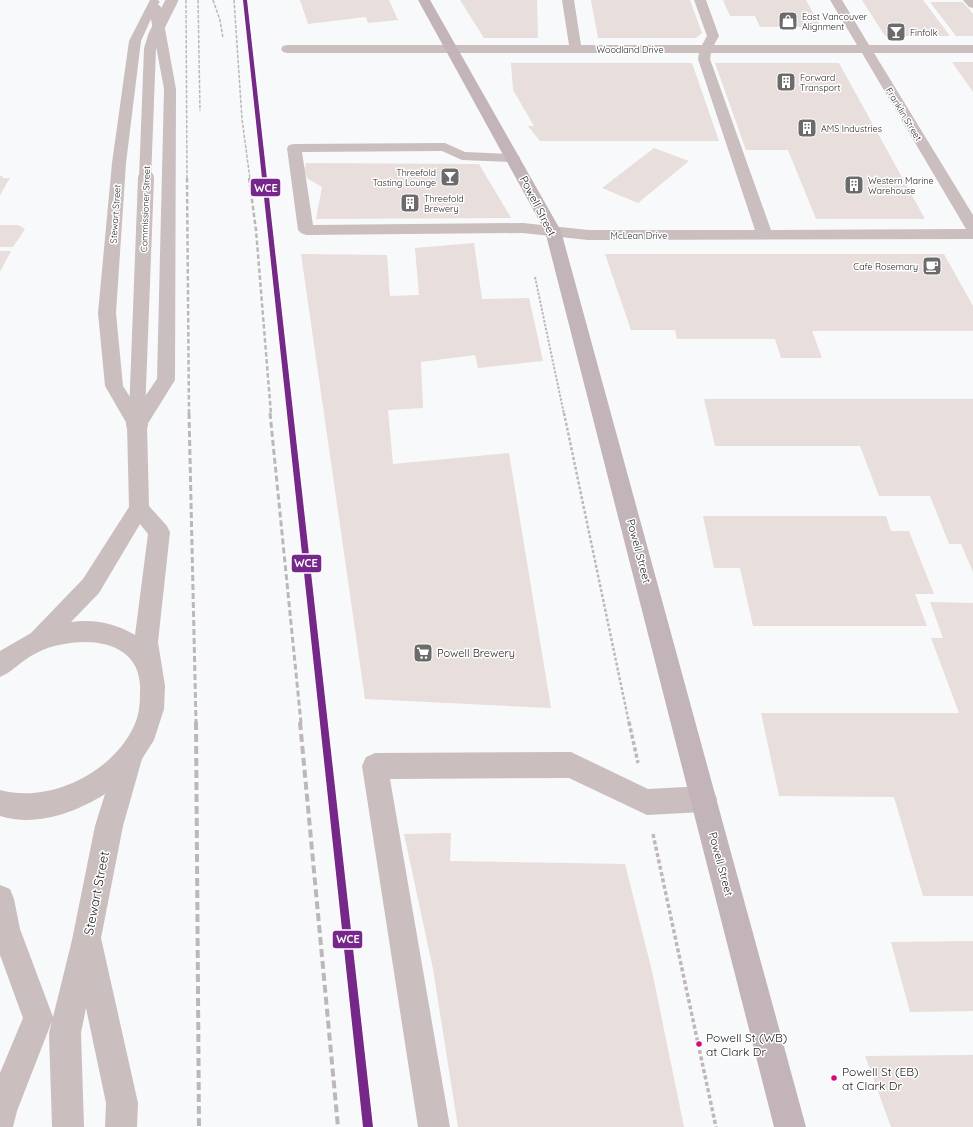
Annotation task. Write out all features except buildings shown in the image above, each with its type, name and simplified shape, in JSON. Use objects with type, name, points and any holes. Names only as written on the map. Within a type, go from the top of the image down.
[{"type":"main road","name":"Powell Street","points":[[424,0],[513,158],[552,231],[560,251],[790,1127]]},
{"type":"street","name":"Commissioner Street","points":[[137,424],[150,49],[154,36],[172,0]]},
{"type":"street","points":[[568,0],[576,49]]},
{"type":"street","points":[[700,0],[713,36],[706,49],[704,59],[765,235]]},
{"type":"street","name":"Franklin Street","points":[[836,0],[973,228]]},
{"type":"street","points":[[969,0],[973,5]]},
{"type":"street","name":"Stewart Street","points":[[137,424],[166,380],[170,89],[154,1]]},
{"type":"street","name":"Stewart Street","points":[[139,508],[137,424],[114,386],[108,313],[119,163],[135,41],[154,1]]},
{"type":"street","name":"Woodland Drive","points":[[287,49],[973,49]]},
{"type":"street","name":"McLean Drive","points":[[513,158],[462,156],[445,147],[294,148],[306,230],[523,228],[588,235],[973,234]]},
{"type":"street","points":[[0,647],[33,644],[91,586],[139,508],[159,532],[146,642],[152,671],[154,697],[147,726],[131,754],[106,779],[74,798],[40,807],[9,806],[0,802]]},
{"type":"street","points":[[0,666],[9,657],[33,644],[68,632],[95,631],[120,637],[139,651],[152,671]]},
{"type":"street","name":"Stewart Street","points":[[121,1127],[122,1103],[86,938],[109,826],[131,754]]},
{"type":"street","points":[[434,1127],[375,766],[571,765],[646,802],[704,799]]},
{"type":"street","points":[[0,898],[5,929],[38,1018],[65,1033]]},
{"type":"street","points":[[68,1127],[65,1033],[86,938]]},
{"type":"street","points":[[0,1114],[38,1018]]},
{"type":"path","points":[[534,271],[716,1127]]},
{"type":"railway","points":[[186,0],[187,179]]},
{"type":"railway","points":[[198,0],[200,111]]},
{"type":"railway","points":[[213,0],[220,20],[223,38]]},
{"type":"railway","points":[[234,0],[242,119],[250,179]]},
{"type":"railway","points":[[187,178],[189,414]]},
{"type":"railway","points":[[249,178],[256,230],[271,414]]},
{"type":"railway","points":[[189,413],[196,723]]},
{"type":"railway","points":[[270,413],[301,723]]},
{"type":"railway","points":[[196,722],[199,1127]]},
{"type":"railway","points":[[300,722],[338,1127]]},
{"type":"transit line","name":"WCE","points":[[245,0],[368,1127]]},
{"type":"place","name":"East Vancouver Alignment","points":[[788,21]]},
{"type":"place","name":"Finfolk","points":[[896,32]]},
{"type":"place","name":"Forward Transport","points":[[786,82]]},
{"type":"place","name":"AMS Industries","points":[[807,128]]},
{"type":"place","name":"Threefold Tasting Lounge","points":[[450,177]]},
{"type":"place","name":"Western Marine Warehouse","points":[[854,185]]},
{"type":"place","name":"Threefold Brewery","points":[[410,203]]},
{"type":"place","name":"Cafe Rosemary","points":[[932,266]]},
{"type":"place","name":"Powell Brewery","points":[[423,653]]},
{"type":"place","name":"Powell St (WB) at Clark Dr","points":[[699,1044]]},
{"type":"place","name":"Powell St (EB) at Clark Dr","points":[[834,1078]]}]
